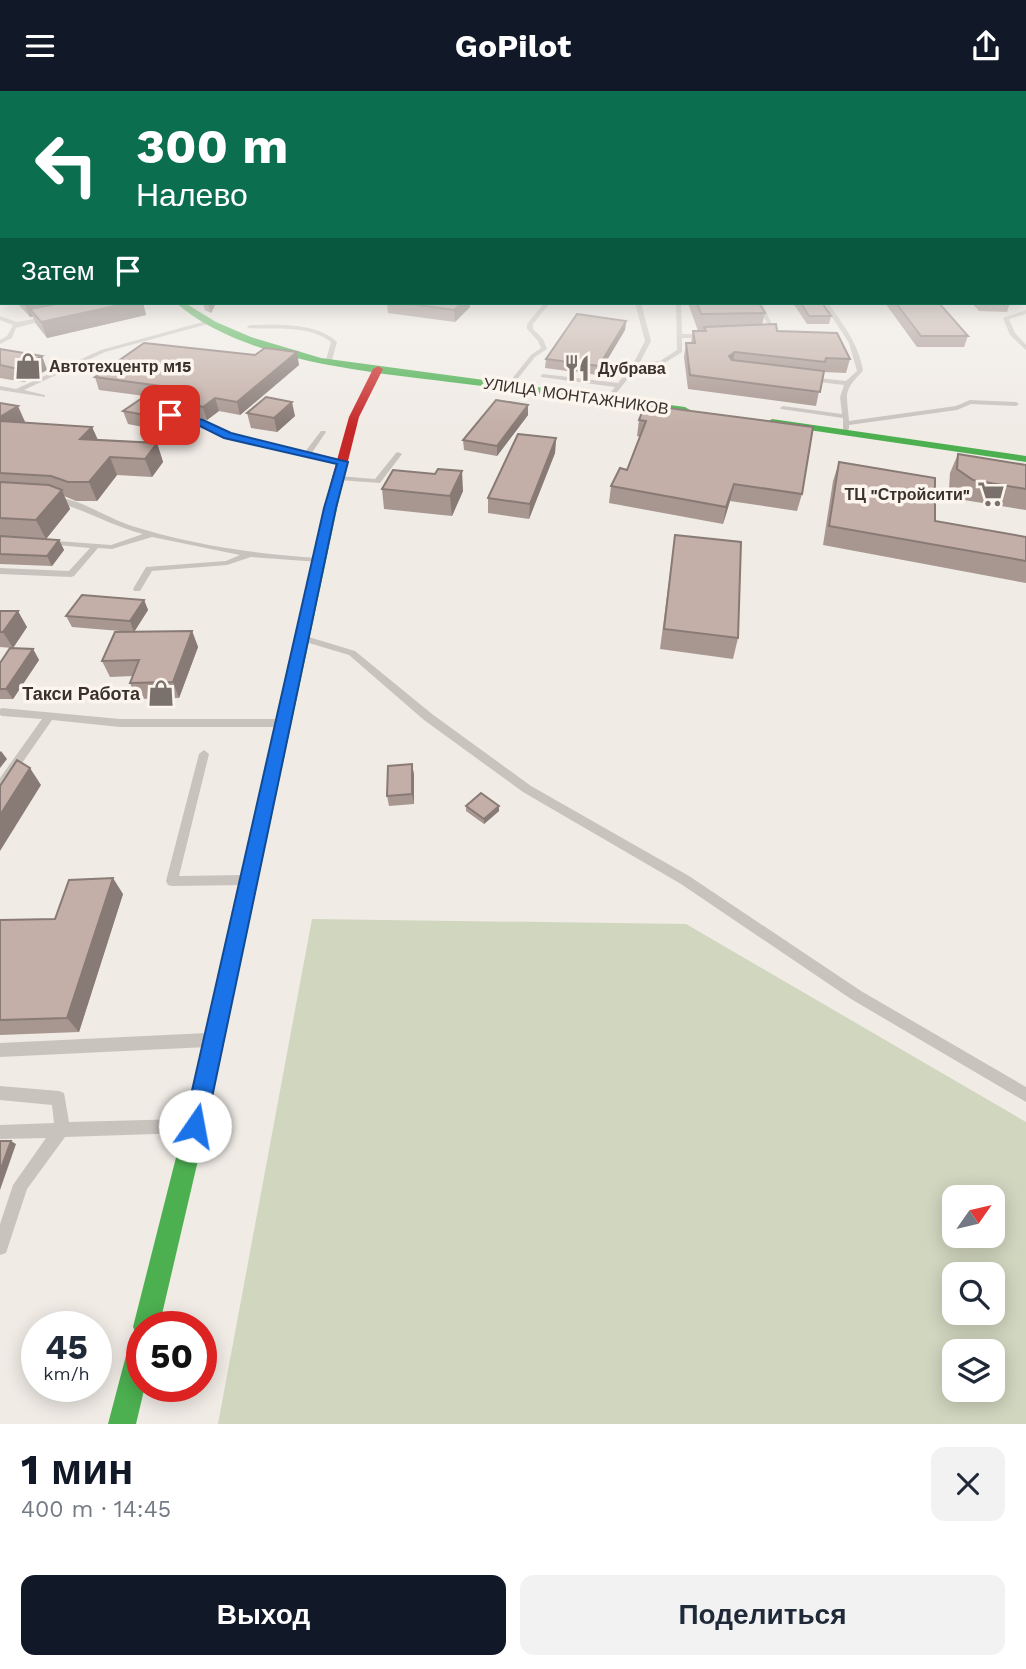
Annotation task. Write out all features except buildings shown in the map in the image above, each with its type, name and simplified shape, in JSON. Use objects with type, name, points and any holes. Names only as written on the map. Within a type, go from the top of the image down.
[{"type":"main road","name":"УЛИЦА МОНТАЖНИКОВ","points":[[183,305],[206,323],[273,347],[329,360],[378,369],[701,412]]},
{"type":"main road","points":[[150,1311],[195,1126],[340,470],[366,389],[378,369]]},
{"type":"main road","points":[[755,420],[846,424],[1026,459]]},
{"type":"main road","points":[[122,1424],[128,1402]]},
{"type":"lane","points":[[509,387],[533,356],[544,349],[541,340],[530,330],[530,324],[545,305]]},
{"type":"lane","points":[[608,400],[636,363],[648,341],[639,305]]},
{"type":"lane","points":[[636,363],[661,363],[680,351],[677,305]]},
{"type":"lane","points":[[760,305],[774,332],[764,335]]},
{"type":"lane","points":[[826,305],[850,338],[859,361],[860,372],[846,383],[843,390],[846,424]]},
{"type":"lane","points":[[1026,312],[1013,314],[1006,319],[1012,334],[1026,348]]},
{"type":"lane","points":[[0,342],[10,337],[13,327],[19,324],[57,316]]},
{"type":"lane","points":[[0,318],[19,324]]},
{"type":"lane","points":[[18,391],[36,380],[103,351],[206,323]]},
{"type":"lane","points":[[250,327],[288,327],[328,335],[334,342],[329,360]]},
{"type":"lane","points":[[679,336],[716,335]]},
{"type":"lane","points":[[543,376],[617,386]]},
{"type":"lane","points":[[798,378],[846,383]]},
{"type":"lane","points":[[0,388],[43,396]]},
{"type":"lane","points":[[783,408],[846,424],[957,408],[970,403],[1016,404]]},
{"type":"lane","points":[[170,415],[200,422],[227,436],[307,455],[340,470],[377,481],[398,454]]},
{"type":"lane","points":[[307,455],[323,432]]},
{"type":"lane","points":[[47,499],[59,499],[105,519],[152,534],[248,555],[319,560]]},
{"type":"lane","points":[[41,542],[112,547],[152,534]]},
{"type":"lane","points":[[0,571],[71,575],[96,546]]},
{"type":"lane","points":[[137,589],[149,569],[227,563],[248,555]]},
{"type":"lane","points":[[302,638],[352,653],[438,724],[527,789],[685,880],[856,995],[1026,1095]]},
{"type":"lane","points":[[2,712],[120,723],[285,723]]},
{"type":"lane","points":[[0,786],[49,717]]},
{"type":"lane","points":[[204,754],[172,881],[250,880]]},
{"type":"lane","points":[[0,1050],[214,1040]]},
{"type":"lane","points":[[0,1093],[59,1098],[62,1129],[21,1185],[0,1247]]},
{"type":"lane","points":[[0,1132],[195,1126]]},
{"type":"green space","points":[[312,919],[686,924],[1026,1122],[1026,1424],[218,1424]]},
{"type":"traffic: fast","points":[[183,305],[213,323],[248,339],[321,361],[685,410]]},
{"type":"traffic: fast","points":[[772,422],[1026,459]]},
{"type":"traffic: fast","points":[[150,1311],[195,1126],[336,485]]},
{"type":"traffic: fast","points":[[122,1424],[128,1402]]},
{"type":"traffic: jam","points":[[336,485],[354,417],[378,369]]},
{"type":"place","name":"Автотехцентр м15","points":[[28,366]]},
{"type":"place","name":"Дубрава","points":[[577,368]]},
{"type":"place","name":"ТЦ \"Стройсити\"","points":[[991,494]]},
{"type":"place","name":"Такси Работа","points":[[161,693]]},
{"type":"route","points":[[170,415],[200,422],[227,436],[343,462],[330,508],[195,1126]]}]
